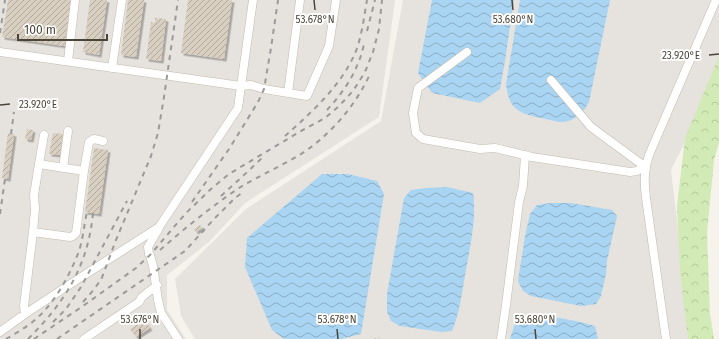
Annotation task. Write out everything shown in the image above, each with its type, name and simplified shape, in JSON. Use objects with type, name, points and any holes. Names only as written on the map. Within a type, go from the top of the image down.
[{"type":"lane","points":[[68,62],[75,0]]},
{"type":"lane","points":[[112,68],[122,0]]},
{"type":"lane","points":[[178,339],[161,313],[157,285],[151,258],[148,254],[148,248],[159,227],[238,108],[253,0]]},
{"type":"lane","points":[[288,93],[300,0]]},
{"type":"lane","points":[[0,52],[241,86],[251,85],[264,89],[307,96],[330,46],[336,0]]},
{"type":"lane","points":[[666,339],[646,198],[644,179],[646,165],[716,0]]},
{"type":"lane","points":[[467,52],[418,88],[413,113],[416,133],[423,139],[480,149],[495,148],[525,155],[630,172],[637,171],[646,165]]},
{"type":"lane","points":[[551,80],[591,126],[640,163],[646,165]]},
{"type":"lane","points":[[63,168],[68,131]]},
{"type":"lane","points":[[25,314],[24,306],[35,210],[34,195],[44,135]]},
{"type":"lane","points":[[33,232],[70,237],[74,236],[76,233],[89,142],[94,139],[102,140]]},
{"type":"lane","points":[[501,339],[525,155]]},
{"type":"lane","points":[[39,164],[84,171]]},
{"type":"lane","points":[[0,332],[25,314],[159,227]]},
{"type":"lane","points":[[84,339],[139,302],[157,285]]},
{"type":"path","points":[[374,339],[380,339]]},
{"type":"shaded area","points":[[0,0],[395,0],[379,117],[245,203],[209,242],[167,275],[167,310],[186,339],[0,339]]},
{"type":"shaded area","points":[[403,0],[719,0],[719,74],[671,170],[691,339],[195,339],[181,316],[175,279],[246,209],[381,121]]},
{"type":"green space","points":[[719,56],[719,142],[714,160],[707,233],[710,314],[714,339],[688,339],[680,271],[677,206],[685,138]]},
{"type":"water","points":[[432,0],[514,0],[500,89],[480,103],[432,93],[418,73]]},
{"type":"water","points":[[520,0],[610,0],[589,102],[584,110],[573,119],[559,122],[528,115],[517,110],[510,101],[506,84]]},
{"type":"water","points":[[322,174],[348,174],[377,181],[384,194],[361,334],[341,339],[284,339],[272,330],[245,267],[247,238]]},
{"type":"water","points":[[447,187],[473,193],[474,202],[474,221],[471,242],[455,324],[452,331],[441,332],[400,326],[391,321],[387,312],[387,294],[404,198],[411,190]]},
{"type":"water","points":[[571,203],[612,210],[617,216],[601,296],[596,304],[581,306],[531,296],[523,291],[518,281],[530,214],[537,205]]},
{"type":"water","points":[[536,315],[566,319],[595,326],[598,339],[510,339],[516,320]]},
{"type":"building","points":[[8,0],[72,0],[65,46],[2,37]]},
{"type":"building","points":[[90,0],[107,0],[99,55],[83,52]]},
{"type":"building","points":[[128,0],[144,0],[136,57],[121,55]]},
{"type":"building","points":[[188,0],[232,0],[224,59],[181,53]]},
{"type":"building","points":[[155,18],[166,19],[161,61],[146,59],[151,22],[155,23]]},
{"type":"building","points":[[27,129],[33,130],[31,140],[25,139]]},
{"type":"building","points":[[8,133],[14,134],[8,179],[2,178]]},
{"type":"building","points":[[53,133],[63,134],[60,155],[49,154]]},
{"type":"building","points":[[94,148],[108,150],[99,214],[85,212]]},
{"type":"building","points":[[200,225],[202,228],[196,232],[194,229]]},
{"type":"building","points":[[144,320],[150,328],[136,337],[130,329]]},
{"type":"railway","points":[[0,33],[5,0]]},
{"type":"railway","points":[[83,302],[101,280],[151,156],[158,133],[178,0]]},
{"type":"railway","points":[[192,202],[229,149],[258,102],[264,89],[278,0]]},
{"type":"railway","points":[[285,136],[335,87],[343,75],[356,51],[360,39],[367,0]]},
{"type":"railway","points":[[367,31],[375,0]]},
{"type":"railway","points":[[34,339],[136,268],[150,255],[186,213],[229,174],[325,118],[339,106],[353,91],[365,72],[373,52],[379,29],[382,0]]},
{"type":"railway","points":[[327,110],[349,82],[364,45]]},
{"type":"railway","points":[[160,250],[198,218],[239,188],[296,157],[319,141],[348,110],[370,74]]},
{"type":"railway","points":[[11,134],[14,112]]},
{"type":"railway","points":[[221,196],[262,158]]},
{"type":"railway","points":[[0,214],[5,179]]},
{"type":"railway","points":[[57,339],[185,251],[214,219],[243,192]]},
{"type":"railway","points":[[53,322],[66,309],[81,287],[127,201]]},
{"type":"railway","points":[[6,339],[37,318],[60,289],[69,274],[79,251],[87,212]]},
{"type":"railway","points":[[28,339],[64,297],[72,282],[86,250],[93,213]]}]
